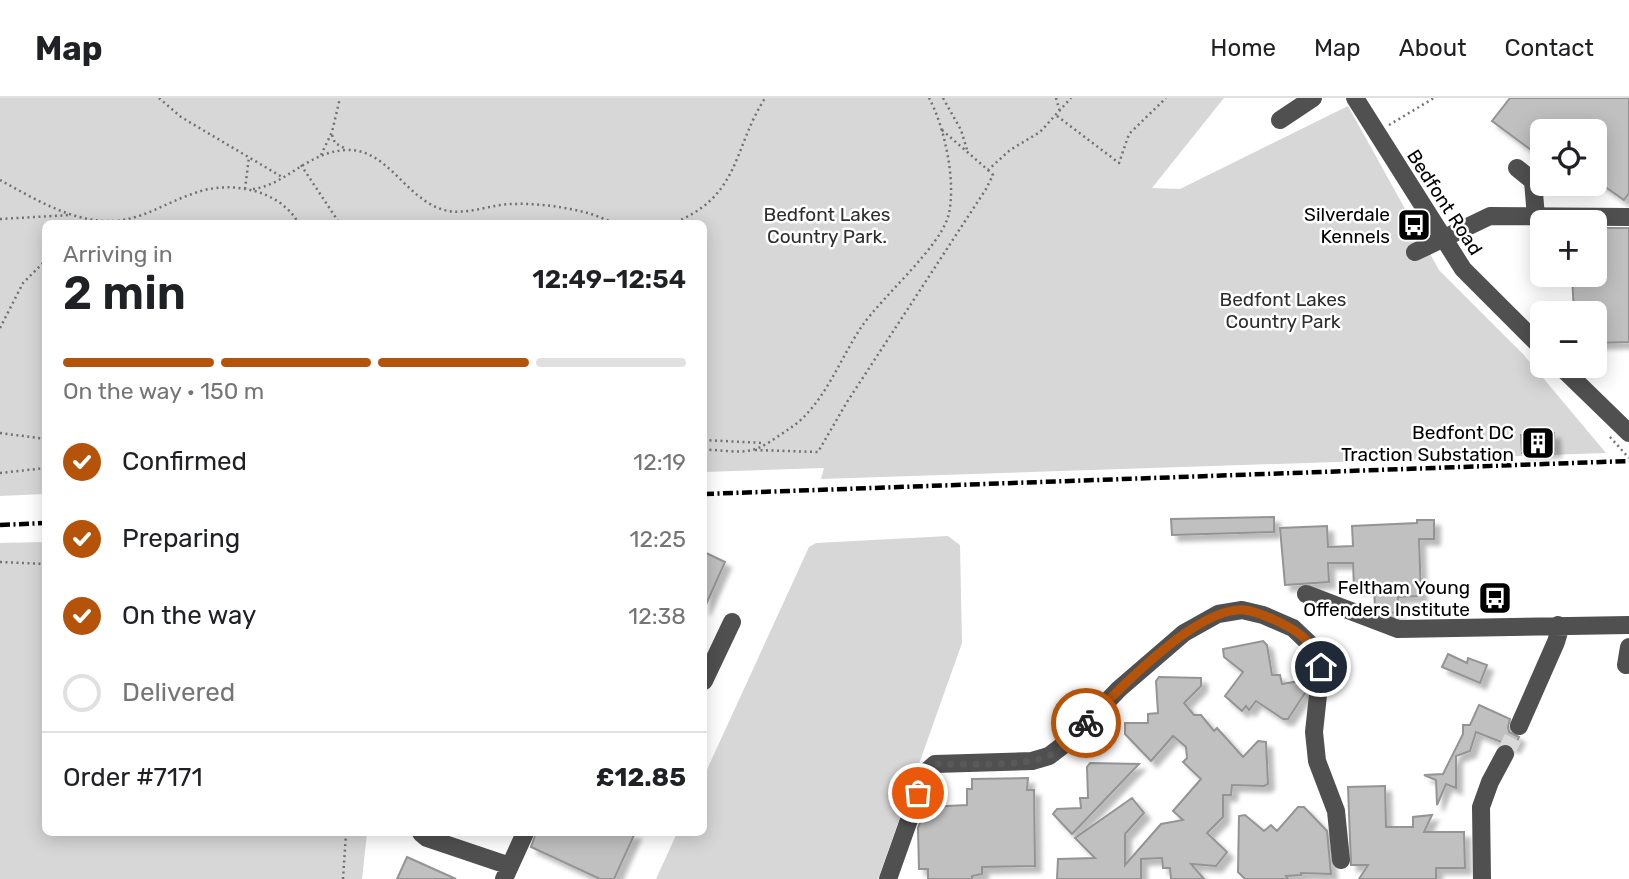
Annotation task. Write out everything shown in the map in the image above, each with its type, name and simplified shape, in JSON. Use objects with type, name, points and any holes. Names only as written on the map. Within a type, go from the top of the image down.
[{"type":"street","points":[[1280,120],[1313,98]]},
{"type":"street","name":"Bedfont Road","points":[[1355,98],[1463,270],[1530,336]]},
{"type":"street","points":[[1517,168],[1533,181],[1541,210]]},
{"type":"street","points":[[1415,252],[1490,216],[1530,218]]},
{"type":"street","points":[[1607,218],[1629,217]]},
{"type":"street","points":[[1571,378],[1623,435]]},
{"type":"street","points":[[1306,594],[1398,629],[1629,625]]},
{"type":"street","points":[[888,879],[926,772],[935,764],[1032,761],[1049,756],[1070,740],[1119,689],[1184,633],[1218,614],[1242,610],[1263,615],[1293,628],[1312,646],[1321,667],[1314,732],[1317,761],[1336,811],[1341,860]]},
{"type":"street","points":[[707,675],[732,622]]},
{"type":"street","points":[[1519,726],[1541,663],[1559,632],[1558,625]]},
{"type":"street","points":[[1626,665],[1629,647]]},
{"type":"street","points":[[1482,879],[1481,807],[1490,782],[1505,754]]},
{"type":"street","points":[[425,836],[459,840],[507,873],[524,836]]},
{"type":"path","points":[[159,98],[181,117],[282,177]]},
{"type":"path","points":[[321,155],[332,132],[340,98]]},
{"type":"path","points":[[684,220],[726,182],[765,98]]},
{"type":"path","points":[[752,450],[806,416],[863,326],[933,243],[947,219],[951,196],[949,176],[942,131],[929,98]]},
{"type":"path","points":[[943,98],[961,130],[968,153]]},
{"type":"path","points":[[1056,98],[1058,114],[1119,163],[1129,134],[1166,98]]},
{"type":"path","points":[[988,170],[1010,150],[1040,132],[1071,98]]},
{"type":"path","points":[[1387,125],[1434,98]]},
{"type":"path","points":[[707,450],[818,452],[847,402],[993,175],[942,131]]},
{"type":"path","points":[[332,132],[335,143],[347,150]]},
{"type":"path","points":[[122,220],[138,217],[196,192],[266,187],[321,155],[347,150],[372,154],[417,195],[445,210],[463,211],[511,204],[532,204],[590,214],[607,220]]},
{"type":"path","points":[[245,189],[249,157]]},
{"type":"path","points":[[301,165],[337,220]]},
{"type":"path","points":[[0,180],[57,209],[88,220]]},
{"type":"path","points":[[253,189],[272,198],[287,209],[296,220]]},
{"type":"path","points":[[0,219],[74,215]]},
{"type":"path","points":[[0,328],[23,283],[42,264]]},
{"type":"path","points":[[0,433],[42,438]]},
{"type":"path","points":[[1623,435],[1629,458]]},
{"type":"path","points":[[707,440],[764,443]]},
{"type":"path","points":[[0,473],[42,468]]},
{"type":"path","points":[[0,562],[42,564]]},
{"type":"path","points":[[343,879],[346,836]]},
{"type":"green space","points":[[0,98],[1224,98],[1152,188],[1180,189],[1348,106],[1439,270],[1523,354],[1530,362],[1530,378],[1543,378],[1606,453],[821,479],[824,468],[707,472],[707,220],[42,220],[42,494],[0,496]]},
{"type":"green space","points":[[948,536],[960,545],[962,643],[878,879],[656,879],[676,836],[707,836],[707,769],[809,547],[816,543]]},
{"type":"green space","points":[[42,542],[42,836],[367,836],[362,879],[0,879],[0,543]]},
{"type":"building","points":[[1510,98],[1629,98],[1629,193],[1624,200],[1607,188],[1607,119],[1530,119],[1530,149],[1492,121]]},
{"type":"building","points":[[1607,228],[1629,228],[1629,342],[1607,343],[1607,301],[1573,301],[1573,287],[1607,287]]},
{"type":"building","name":"Bedfont DC Traction Substation","points":[[1554,433],[1555,451],[1522,453],[1521,435]]},
{"type":"building","points":[[1274,517],[1274,532],[1172,535],[1171,519]]},
{"type":"building","points":[[1417,520],[1434,520],[1434,539],[1419,539],[1421,596],[1398,597],[1399,612],[1387,613],[1375,608],[1374,588],[1354,588],[1353,563],[1328,563],[1329,582],[1285,585],[1280,528],[1327,526],[1328,547],[1353,546],[1352,526],[1417,523]]},
{"type":"building","points":[[707,553],[725,562],[707,602]]},
{"type":"building","points":[[1263,641],[1267,645],[1272,675],[1280,675],[1282,684],[1304,680],[1308,683],[1307,690],[1288,719],[1283,719],[1256,701],[1249,710],[1246,706],[1242,711],[1225,696],[1243,672],[1224,657],[1223,649]]},
{"type":"building","points":[[1448,654],[1467,663],[1468,658],[1487,665],[1480,683],[1442,667]]},
{"type":"building","points":[[1159,677],[1201,678],[1201,686],[1184,703],[1194,715],[1201,715],[1214,731],[1217,728],[1243,757],[1258,741],[1266,742],[1268,784],[1232,785],[1231,795],[1223,795],[1223,817],[1207,833],[1227,852],[1216,866],[1191,864],[1204,879],[1171,879],[1170,868],[1163,868],[1162,858],[1141,859],[1141,879],[1057,879],[1058,859],[1095,858],[1075,838],[1132,798],[1144,813],[1125,834],[1125,865],[1161,824],[1183,820],[1173,811],[1201,779],[1183,762],[1187,758],[1186,747],[1173,736],[1151,761],[1125,734],[1125,723],[1148,723],[1148,714],[1158,713],[1156,681]]},
{"type":"building","points":[[1479,705],[1510,719],[1509,732],[1519,737],[1514,747],[1476,732],[1470,751],[1456,756],[1456,788],[1446,784],[1437,805],[1436,780],[1424,775],[1443,774],[1463,734],[1463,725],[1470,725]]},
{"type":"building","points":[[1090,763],[1139,764],[1072,834],[1053,814],[1057,809],[1081,808],[1080,798],[1088,798],[1087,767]]},
{"type":"building","points":[[1028,778],[1027,790],[1034,790],[1035,866],[982,867],[982,874],[972,876],[972,879],[928,879],[928,869],[919,869],[918,828],[926,807],[967,805],[967,789],[972,789],[972,779]]},
{"type":"building","points":[[1385,786],[1386,827],[1413,827],[1413,817],[1432,815],[1424,832],[1464,832],[1465,868],[1436,868],[1436,879],[1359,879],[1368,865],[1351,865],[1348,787]]},
{"type":"building","points":[[1298,807],[1304,807],[1327,831],[1331,874],[1301,873],[1286,876],[1288,879],[1245,879],[1238,872],[1239,816],[1245,815],[1264,831],[1271,825],[1277,831]]},
{"type":"building","points":[[535,836],[634,836],[614,879],[600,879],[531,847]]},
{"type":"building","points":[[407,857],[456,879],[397,879]]},
{"type":"tunnel","points":[[1505,754],[1519,726]]},
{"type":"railway","points":[[707,494],[1629,461]]},
{"type":"railway","points":[[0,525],[42,523]]},
{"type":"way so far","points":[[918,793],[926,772],[935,764],[1032,761],[1049,756],[1086,723]]},
{"type":"place","name":"Silverdale Kennels","points":[[1414,225]]},
{"type":"place","name":"Bedfont DC Traction Substation","points":[[1538,443]]},
{"type":"place","name":"Feltham Young Offenders Institute","points":[[1495,598]]},
{"type":"route","points":[[1086,723],[1119,689],[1184,633],[1218,614],[1242,610],[1263,615],[1293,628],[1312,646],[1321,667]]},
{"type":"park label","name":"Bedfont Lakes Country Park.","points":[[827,225]]},
{"type":"park label","name":"Bedfont Lakes Country Park","points":[[1283,310]]}]
